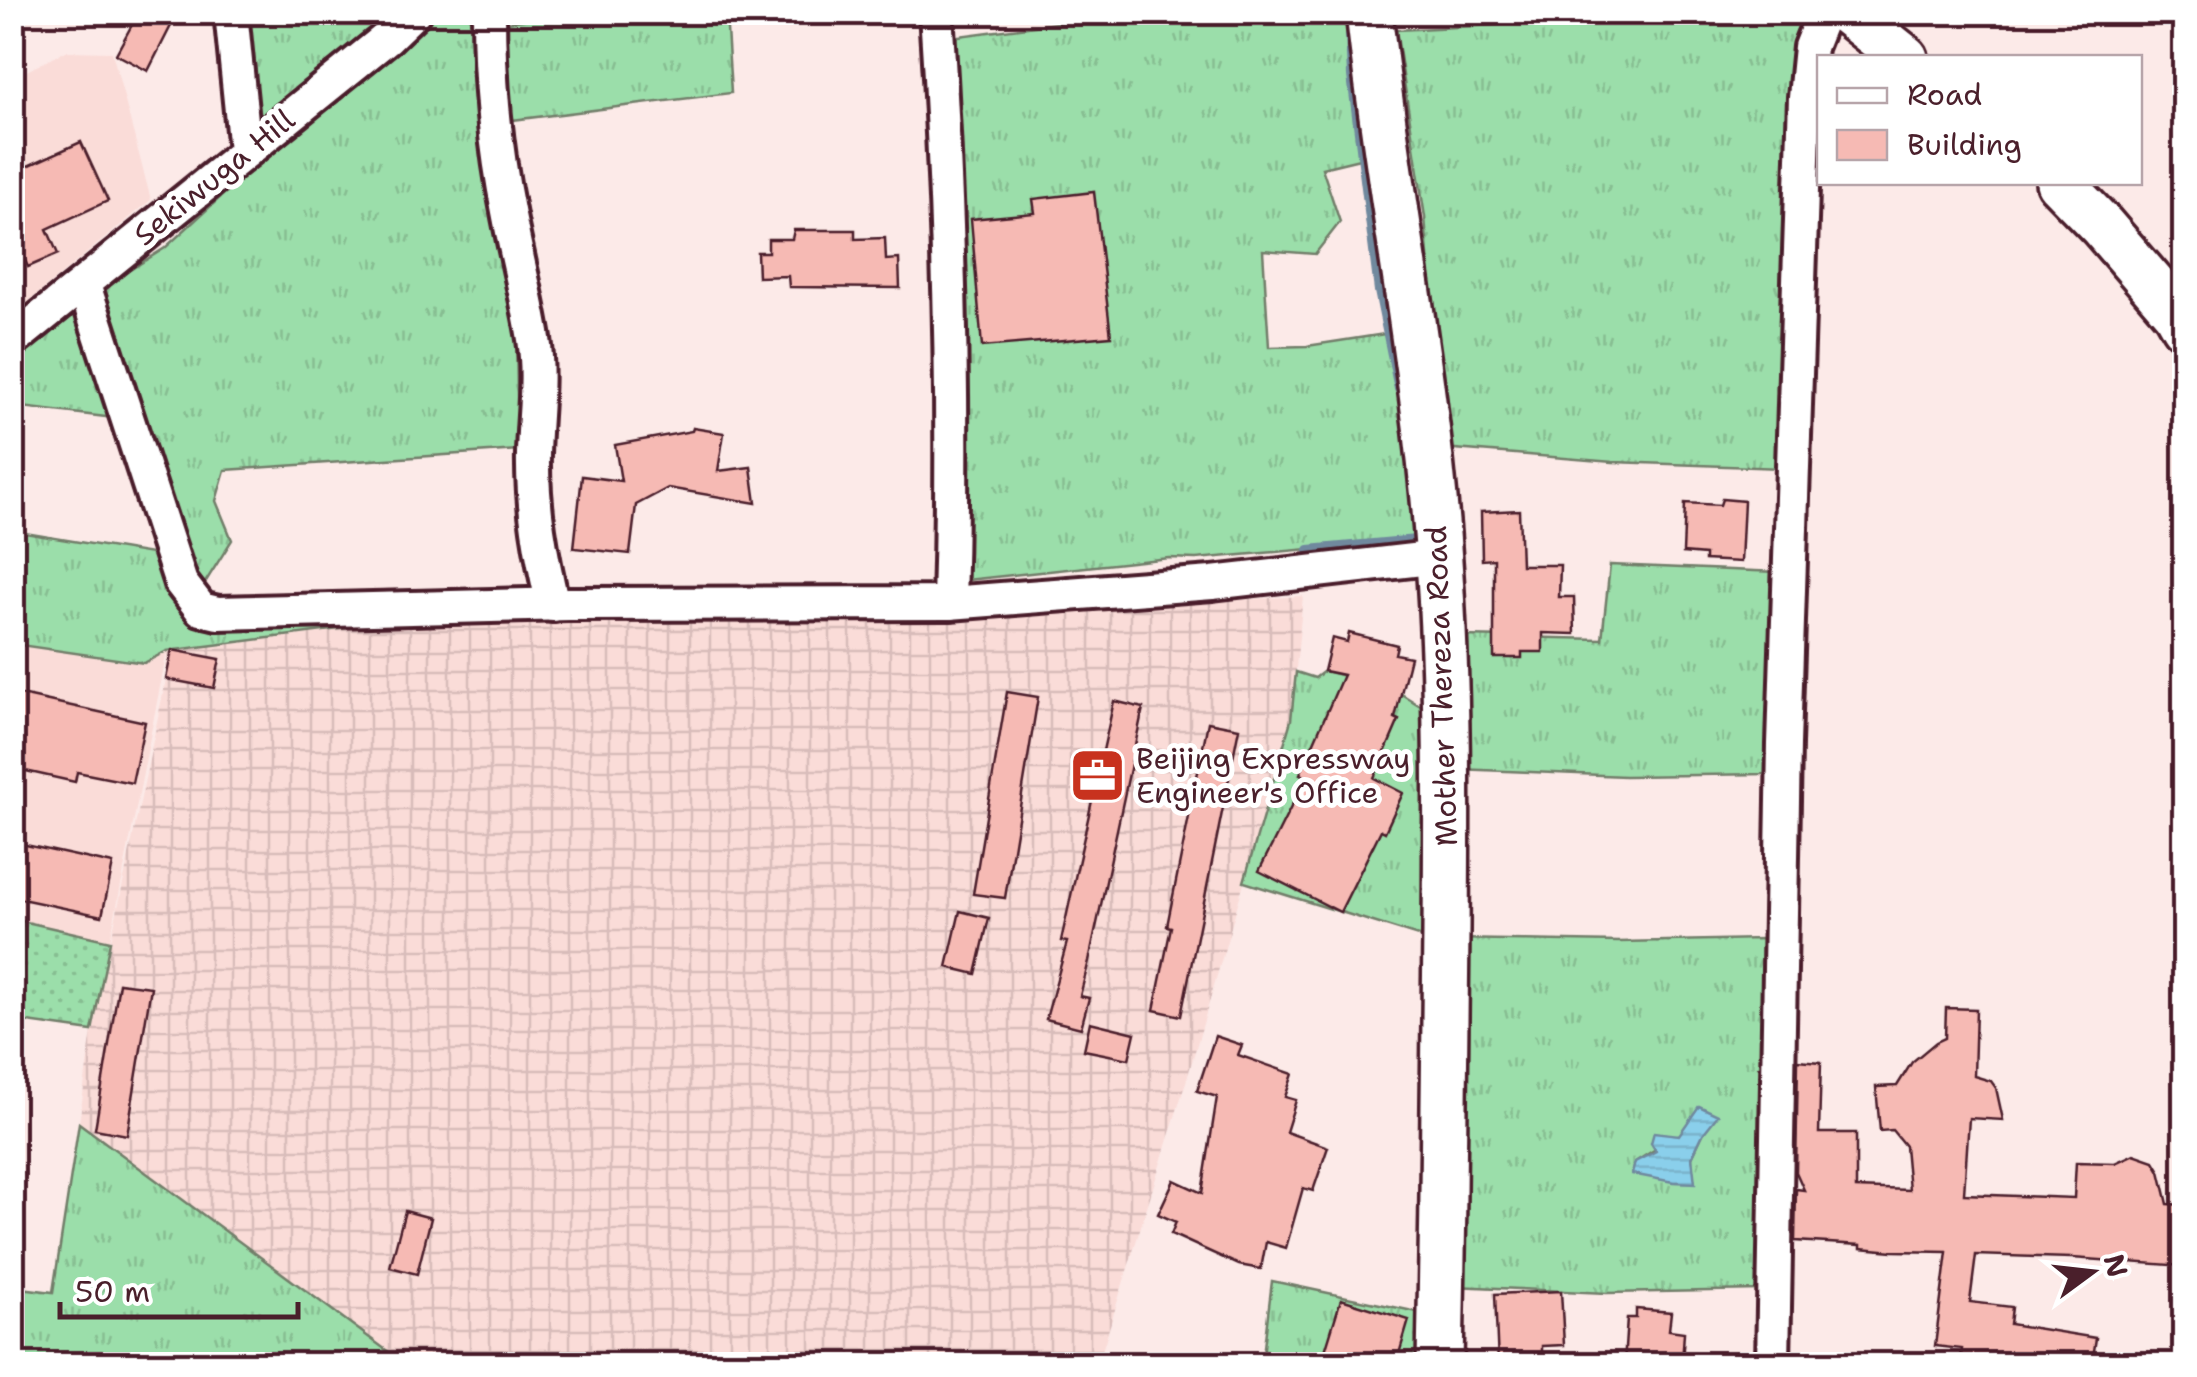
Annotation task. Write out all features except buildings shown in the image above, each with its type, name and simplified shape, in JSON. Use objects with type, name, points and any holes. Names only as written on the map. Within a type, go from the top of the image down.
[{"type":"street","points":[[231,12],[245,151]]},
{"type":"street","name":"Sekiwuga Hill","points":[[12,341],[414,12]]},
{"type":"street","points":[[489,12],[496,136],[534,340],[534,510],[552,606]]},
{"type":"street","points":[[936,12],[951,369],[950,603]]},
{"type":"street","name":"Mother Thereza Road","points":[[1368,12],[1428,434],[1445,649],[1445,1150],[1440,1364]]},
{"type":"street","points":[[1773,1364],[1784,764],[1804,97],[1810,47],[1824,12]]},
{"type":"street","points":[[1847,12],[1901,55]]},
{"type":"street","points":[[2062,185],[2113,239],[2184,326]]},
{"type":"street","points":[[84,285],[181,584],[201,609],[218,614],[950,603],[1212,583],[1439,556]]},
{"type":"shaded area","points":[[66,51],[112,52],[151,200],[23,306],[13,281],[13,78]]},
{"type":"shaded area","points":[[1303,596],[1291,720],[1189,1072],[1098,1364],[403,1364],[79,1123],[92,1031],[166,679],[167,651],[347,628],[546,614],[866,622]]},
{"type":"shaded area","points":[[13,644],[144,663],[167,651],[110,941],[13,919]]},
{"type":"green space","points":[[587,12],[726,13],[731,93],[512,120],[499,23]]},
{"type":"green space","points":[[241,13],[388,13],[273,121],[251,121]]},
{"type":"green space","points":[[431,13],[480,13],[499,229],[516,334],[518,450],[225,470],[216,501],[232,540],[196,597],[207,623],[347,628],[167,651],[144,663],[13,644],[13,531],[169,557],[114,418],[13,406],[12,354],[61,313],[165,248],[344,95]]},
{"type":"green space","points":[[1134,13],[1357,13],[1372,156],[1322,168],[1340,222],[1315,254],[1263,250],[1269,347],[1307,346],[1398,332],[1417,537],[957,581],[943,38]]},
{"type":"green space","points":[[1807,13],[1782,468],[1613,462],[1443,448],[1425,217],[1396,30]]},
{"type":"green space","points":[[1610,565],[1778,572],[1767,774],[1625,776],[1457,769],[1461,636],[1602,639]]},
{"type":"green space","points":[[1324,671],[1390,687],[1432,709],[1428,939],[1244,882],[1291,720],[1296,672],[1315,678]]},
{"type":"green space","points":[[13,919],[110,941],[92,1031],[13,1020]]},
{"type":"green space","points":[[1451,939],[1619,942],[1762,939],[1759,1290],[1607,1293],[1454,1286]],"holes":[[[1703,1134],[1692,1157],[1635,1162],[1678,1135]]]},
{"type":"green space","points":[[79,1123],[405,1364],[13,1364],[13,1287],[53,1292]]},
{"type":"green space","points":[[1272,1281],[1427,1314],[1426,1364],[1262,1364]]},
{"type":"water","points":[[1699,1106],[1718,1115],[1692,1157],[1695,1183],[1632,1174],[1635,1162],[1656,1151],[1651,1143],[1654,1132],[1679,1135]]},
{"type":"waterway","points":[[1350,35],[1379,291],[1399,389]]},
{"type":"waterway","points":[[1309,550],[1416,540],[1421,529]]},
{"type":"place","name":"Beijing Expressway Engineer's Office","points":[[1097,775]]}]
